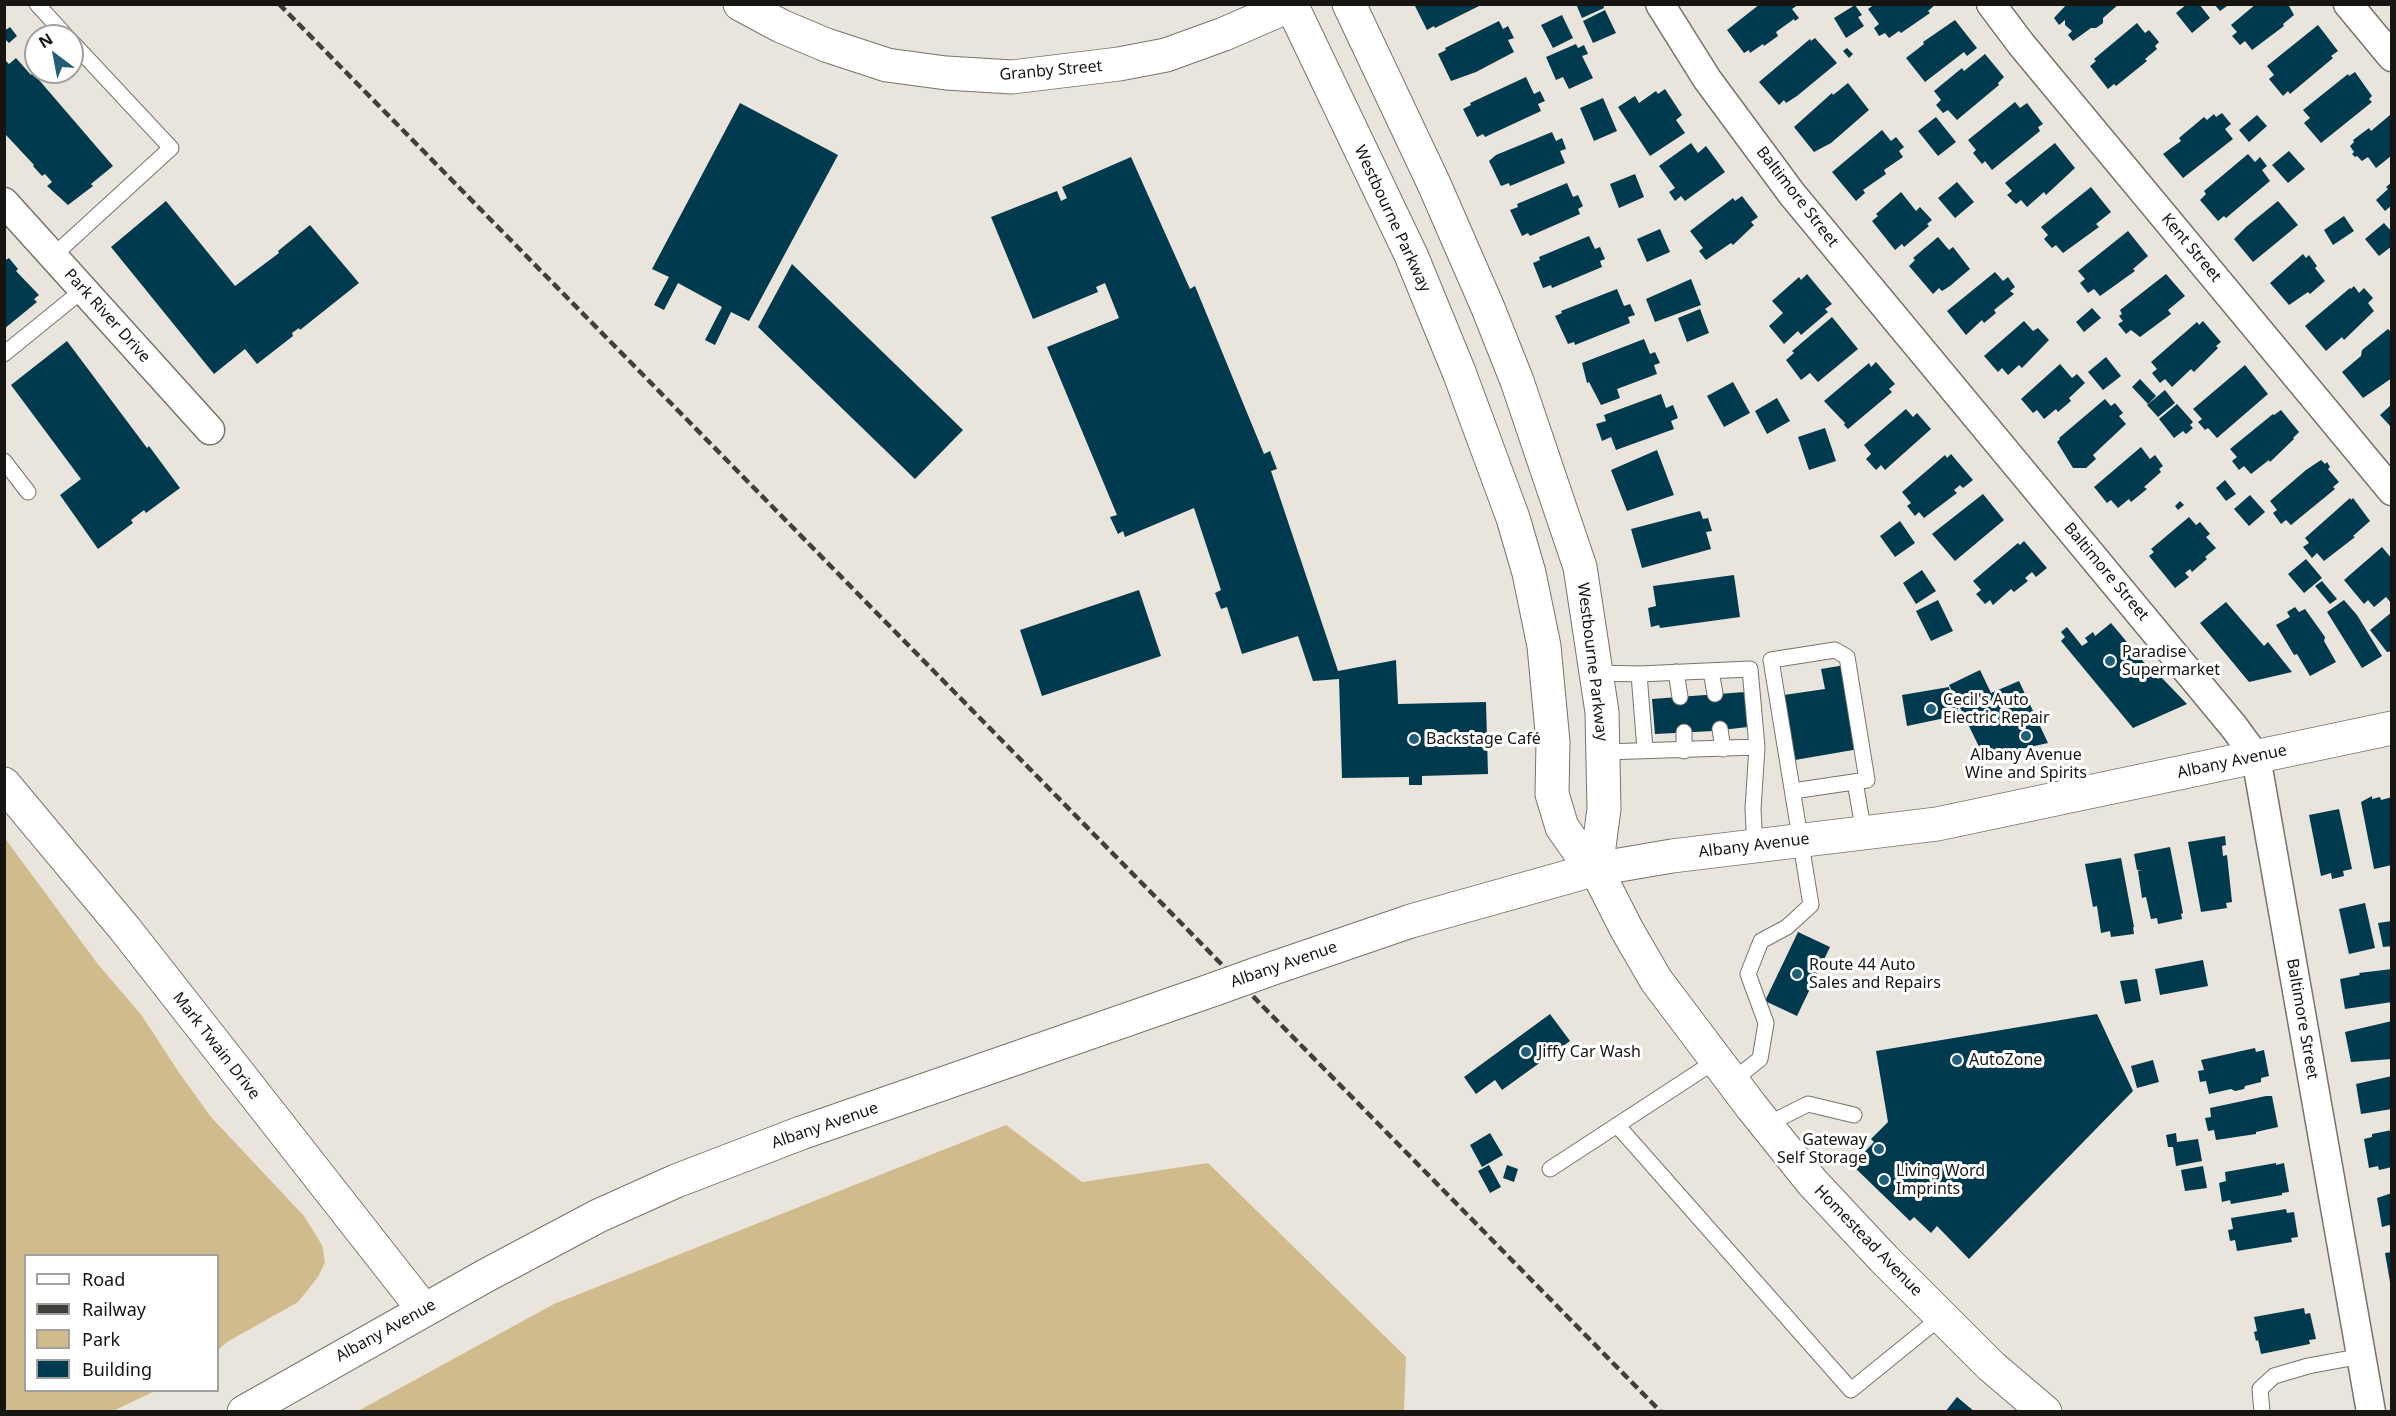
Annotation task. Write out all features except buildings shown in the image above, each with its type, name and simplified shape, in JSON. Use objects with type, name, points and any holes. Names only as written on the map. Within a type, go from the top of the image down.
[{"type":"main road","name":"Granby Street","points":[[740,4],[781,26],[826,45],[887,65],[1012,77],[1119,64],[1166,55],[1224,34],[1292,5]]},
{"type":"main road","name":"Westbourne Parkway","points":[[1349,4],[1434,184],[1517,381],[1580,567],[1602,712],[1604,809],[1596,869]]},
{"type":"main road","name":"Westbourne Parkway","points":[[1292,5],[1411,255],[1468,395],[1513,518],[1539,618],[1550,695],[1553,742],[1552,794],[1555,807],[1568,838],[1596,869]]},
{"type":"main road","points":[[1468,395],[1517,381]]},
{"type":"main road","name":"Albany Avenue","points":[[244,1412],[424,1310],[598,1216],[676,1181],[801,1133],[1411,921],[1596,869],[1755,846],[1937,824],[2391,729]]},
{"type":"main road","name":"Mark Twain Drive","points":[[4,784],[125,930],[424,1310]]},
{"type":"main road","name":"Homestead Avenue","points":[[1596,869],[1626,930],[1656,980],[1812,1182],[1990,1366],[2045,1412]]},
{"type":"street","name":"Baltimore Street","points":[[1660,4],[1707,79],[1792,194],[2227,717],[2256,757],[2372,1412]]},
{"type":"street","name":"Kent Street","points":[[1991,4],[2028,53],[2391,490]]},
{"type":"street","points":[[2348,4],[2391,57]]},
{"type":"street","name":"Park River Drive","points":[[4,202],[210,430]]},
{"type":"lane","points":[[37,4],[55,24]]},
{"type":"lane","points":[[53,256],[171,148],[84,55]]},
{"type":"lane","points":[[4,354],[84,289]]},
{"type":"lane","points":[[4,461],[28,492]]},
{"type":"lane","points":[[1550,1168],[1617,1125],[1725,1071],[1760,1059],[1766,1023],[1748,974],[1761,942],[1787,927],[1811,905],[1771,660],[1835,650],[1847,657],[1867,780],[1793,791]]},
{"type":"lane","points":[[1597,674],[1750,669],[1757,747],[1753,809],[1755,846]]},
{"type":"lane","points":[[1711,671],[1715,694]]},
{"type":"lane","points":[[1676,672],[1680,697]]},
{"type":"lane","points":[[1639,674],[1645,750]]},
{"type":"lane","points":[[1720,729],[1724,749]]},
{"type":"lane","points":[[1684,732],[1684,751]]},
{"type":"lane","points":[[1604,752],[1757,747]]},
{"type":"lane","points":[[1855,782],[1864,833]]},
{"type":"lane","points":[[1766,1125],[1808,1104],[1854,1115]]},
{"type":"lane","points":[[1617,1125],[1851,1390],[1941,1317]]},
{"type":"lane","points":[[2262,1412],[2260,1389],[2274,1376],[2308,1366],[2362,1356]]},
{"type":"green space","points":[[4,837],[97,963],[142,1016],[211,1117],[304,1216],[322,1245],[325,1262],[318,1277],[298,1302],[227,1342],[219,1349],[219,1254],[24,1254],[24,1392],[153,1392],[113,1411],[5,1411]]},
{"type":"green space","points":[[1006,1125],[1082,1182],[1208,1163],[1406,1357],[1404,1411],[358,1411],[554,1304]]},
{"type":"railway","points":[[279,4],[1661,1412]]},
{"type":"place","name":"Paradise Supermarket","points":[[2110,661]]},
{"type":"place","name":"Cecil's Auto Electric Repair","points":[[1931,709]]},
{"type":"place","name":"Albany Avenue Wine and Spirits","points":[[2026,736]]},
{"type":"place","name":"Backstage Café","points":[[1414,739]]},
{"type":"place","name":"Route 44 Auto Sales and Repairs","points":[[1797,974]]},
{"type":"place","name":"Jiffy Car Wash","points":[[1526,1052]]},
{"type":"place","name":"AutoZone","points":[[1957,1060]]},
{"type":"place","name":"Gateway Self Storage","points":[[1879,1149]]},
{"type":"place","name":"Living Word Imprints","points":[[1884,1180]]}]
